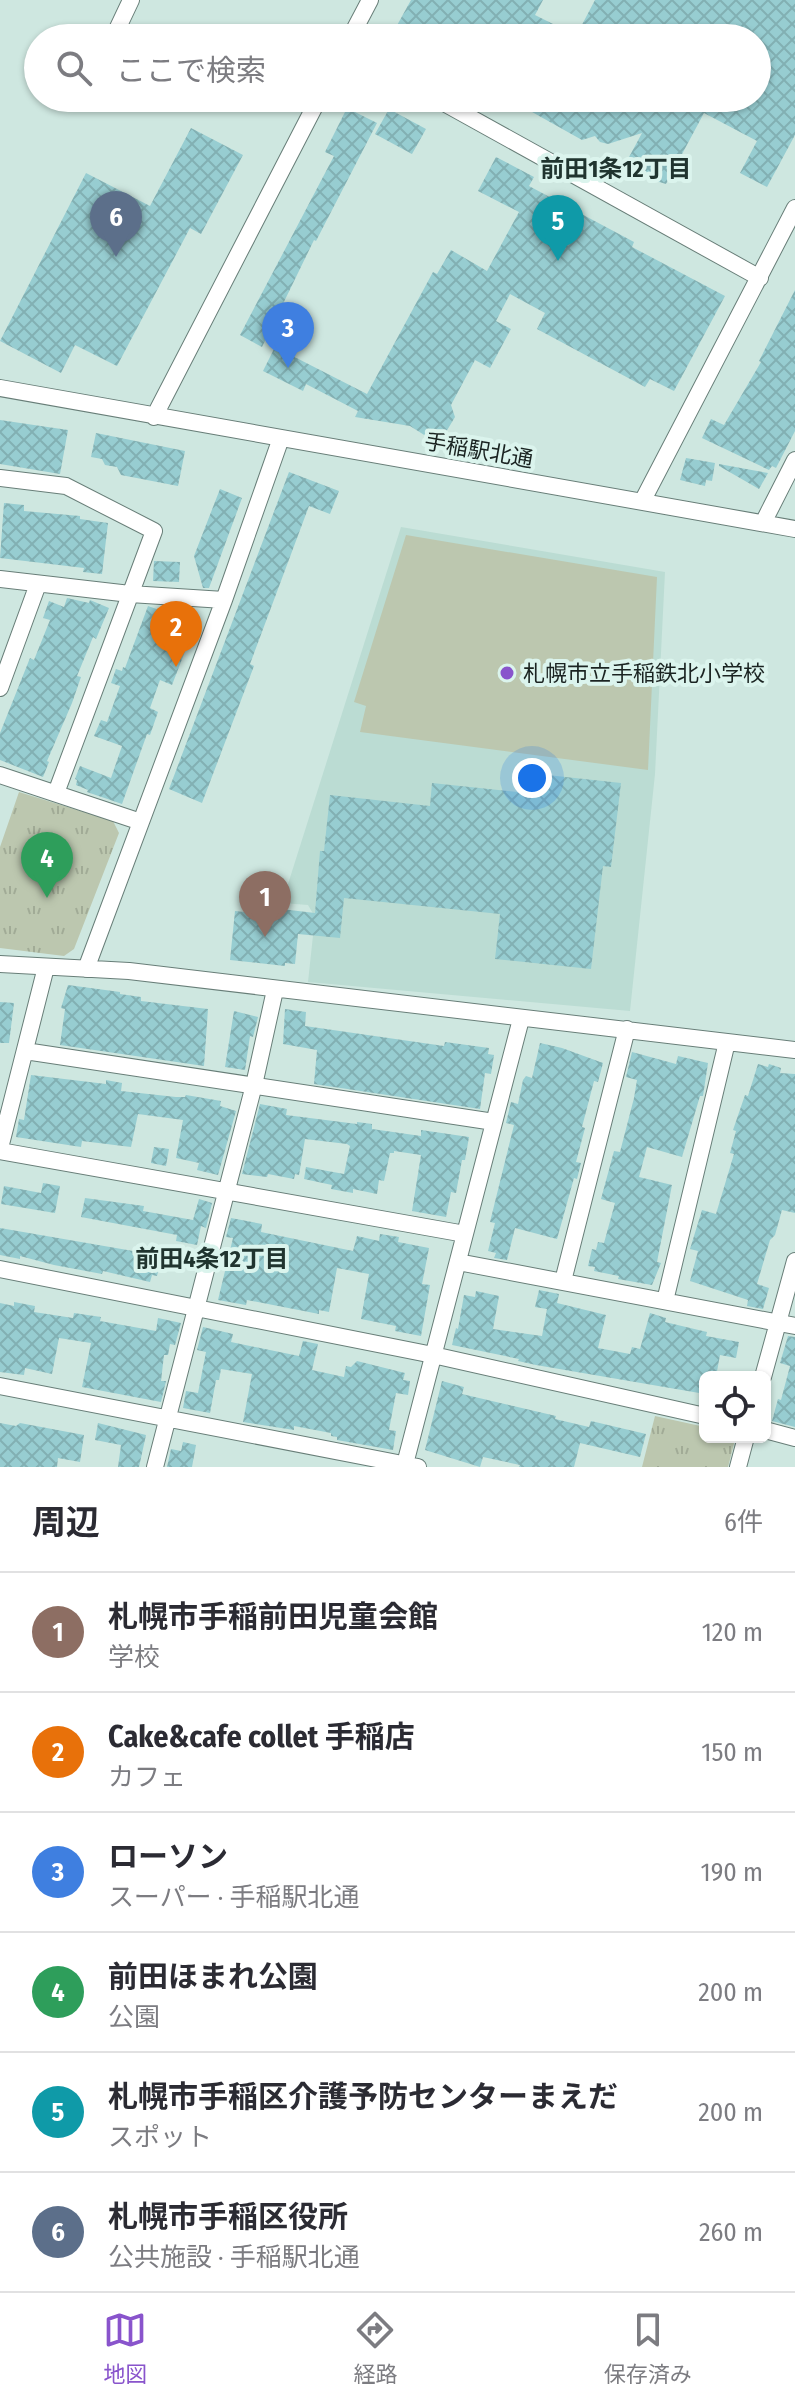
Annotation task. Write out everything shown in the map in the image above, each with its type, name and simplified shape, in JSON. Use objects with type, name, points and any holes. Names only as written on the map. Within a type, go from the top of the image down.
[{"type":"street","points":[[120,24],[131,0]]},
{"type":"street","points":[[357,24],[370,0]]},
{"type":"street","points":[[154,417],[312,112]]},
{"type":"street","points":[[460,112],[760,278]]},
{"type":"street","points":[[643,500],[795,208]]},
{"type":"street","name":"手稲駅北通","points":[[0,388],[795,529]]},
{"type":"street","points":[[86,969],[281,438]]},
{"type":"street","points":[[763,523],[795,460]]},
{"type":"street","points":[[0,478],[66,486],[154,531],[56,793]]},
{"type":"street","points":[[0,579],[130,594],[224,600]]},
{"type":"street","points":[[2,678],[38,584]]},
{"type":"street","points":[[0,775],[141,822]]},
{"type":"street","points":[[0,964],[129,971],[795,1050]]},
{"type":"street","points":[[46,967],[0,1150],[465,1234]]},
{"type":"street","points":[[155,1467],[254,1085],[275,990]]},
{"type":"street","points":[[0,1386],[167,1418],[353,1461],[412,1465],[433,1355],[521,1019]]},
{"type":"street","points":[[563,1281],[627,1029]]},
{"type":"street","points":[[665,1301],[727,1042]]},
{"type":"street","points":[[25,1051],[494,1122]]},
{"type":"street","points":[[765,1371],[795,1261]]},
{"type":"street","points":[[458,1262],[795,1326]]},
{"type":"street","points":[[0,1269],[433,1355],[699,1415]]},
{"type":"street","points":[[771,1432],[795,1438]]},
{"type":"street","points":[[738,1467],[744,1443]]},
{"type":"shaded area","name":"札幌市立手稲鉄北小学校","points":[[401,527],[665,572],[655,774],[630,1011],[308,982],[315,917],[308,905],[282,903]]},
{"type":"green space","points":[[406,535],[657,577],[648,770],[360,732],[366,706],[354,702]]},
{"type":"green space","points":[[19,792],[113,821],[119,833],[74,949],[64,956],[0,948],[0,847]]},
{"type":"green space","points":[[655,1416],[699,1426],[699,1443],[734,1443],[728,1467],[642,1467]]},
{"type":"building","points":[[411,0],[543,0],[535,15],[553,24],[398,24]]},
{"type":"building","points":[[595,0],[795,0],[795,135],[767,187],[740,173],[757,141],[704,113],[666,184],[632,170],[634,165],[628,159],[642,133],[608,144],[600,142],[595,136],[582,140],[532,112],[771,112],[771,24],[582,24]]},
{"type":"building","points":[[345,112],[355,112],[377,123],[314,240],[262,347],[240,335],[334,156],[325,152]]},
{"type":"building","points":[[387,112],[395,112],[426,129],[412,154],[375,134]]},
{"type":"building","points":[[191,128],[243,155],[201,234],[190,228],[117,366],[75,345],[61,373],[0,341],[86,173],[150,206]]},
{"type":"building","points":[[496,157],[534,177],[529,186],[634,242],[632,247],[725,296],[674,391],[650,379],[645,387],[537,329],[545,313],[510,294],[496,321],[511,329],[490,368],[475,360],[451,405],[455,417],[446,432],[429,438],[410,426],[355,417],[358,411],[306,384],[303,391],[263,371],[275,347],[367,394],[433,272],[437,274],[451,250],[487,271],[519,212],[478,191]]},
{"type":"building","points":[[795,290],[795,431],[776,468],[772,466],[769,470],[702,438],[711,419],[724,425],[761,362]]},
{"type":"building","points":[[0,420],[68,430],[60,474],[0,464]]},
{"type":"building","points":[[96,433],[185,451],[178,486],[121,475],[117,467],[105,465],[102,459],[91,457]]},
{"type":"building","points":[[686,458],[715,463],[712,481],[706,480],[705,486],[680,480]]},
{"type":"building","points":[[719,464],[768,473],[759,489]]},
{"type":"building","points":[[289,472],[339,491],[330,514],[309,506],[250,664],[254,666],[202,803],[169,789]]},
{"type":"building","points":[[220,489],[242,498],[209,588],[203,588],[194,556]]},
{"type":"building","points":[[4,503],[24,505],[24,511],[80,516],[80,519],[108,523],[102,574],[83,572],[84,568],[0,558]]},
{"type":"building","points":[[154,561],[180,562],[179,582],[153,581]]},
{"type":"building","points":[[67,598],[89,603],[90,600],[109,608],[77,676],[81,677],[43,777],[0,760],[0,733],[30,658],[34,660],[50,620],[43,618],[49,601],[64,607]]},
{"type":"building","points":[[148,606],[196,623],[172,685],[160,680],[150,708],[158,712],[122,804],[87,792],[76,785],[75,779],[80,766],[111,778],[122,746],[94,736],[101,720],[107,722],[120,686],[111,683],[116,669],[122,671],[125,668]]},
{"type":"building","points":[[538,774],[621,783],[611,867],[603,866],[591,969],[495,959],[500,914],[344,898],[340,938],[298,934],[295,964],[285,963],[285,966],[230,960],[235,911],[264,914],[264,907],[315,913],[320,851],[324,851],[330,795],[430,806],[432,783],[536,794]]},
{"type":"building","points":[[68,985],[120,992],[141,997],[141,1001],[208,1009],[204,1066],[60,1045],[65,1009],[61,1008]]},
{"type":"building","points":[[0,1002],[14,1003],[9,1043],[0,1043]]},
{"type":"building","points":[[285,1009],[306,1012],[305,1026],[444,1046],[445,1042],[489,1048],[488,1054],[494,1055],[491,1074],[485,1073],[480,1109],[314,1084],[317,1050],[283,1044]]},
{"type":"building","points":[[234,1011],[258,1017],[253,1037],[250,1036],[245,1070],[225,1067]]},
{"type":"building","points":[[540,1043],[603,1063],[598,1082],[594,1081],[582,1127],[585,1128],[576,1162],[581,1163],[577,1179],[574,1178],[557,1239],[515,1228],[507,1260],[494,1258],[496,1253],[488,1251],[495,1223],[490,1222],[514,1125],[506,1123],[511,1102],[518,1104],[523,1080],[526,1076],[532,1078]]},
{"type":"building","points":[[632,1052],[676,1064],[678,1056],[708,1063],[703,1096],[700,1096],[682,1157],[647,1147],[639,1177],[672,1185],[657,1262],[661,1263],[652,1285],[618,1279],[619,1276],[594,1271],[595,1267],[588,1266],[592,1249],[596,1250],[598,1242],[604,1243],[615,1203],[601,1199],[614,1151],[620,1152],[634,1098],[637,1080],[626,1077]]},
{"type":"building","points":[[758,1064],[781,1068],[780,1073],[795,1074],[795,1213],[782,1210],[775,1235],[770,1240],[757,1284],[769,1288],[763,1309],[747,1306],[748,1300],[690,1281],[698,1251],[690,1249],[702,1210],[716,1214],[734,1154],[730,1153],[736,1131],[733,1130]]},
{"type":"building","points":[[31,1075],[106,1084],[106,1080],[122,1083],[121,1091],[176,1097],[186,1095],[221,1101],[220,1106],[236,1111],[218,1175],[197,1170],[199,1163],[176,1158],[183,1120],[138,1114],[131,1147],[82,1141],[81,1147],[16,1137],[19,1119],[24,1120]]},
{"type":"building","points":[[260,1104],[287,1109],[286,1115],[372,1124],[372,1129],[421,1136],[421,1130],[469,1137],[456,1193],[451,1192],[446,1217],[412,1211],[421,1155],[390,1153],[384,1181],[379,1180],[377,1194],[331,1189],[332,1185],[304,1179],[306,1167],[344,1174],[350,1146],[347,1144],[305,1139],[299,1175],[295,1174],[294,1179],[268,1174],[267,1177],[242,1174]]},
{"type":"building","points":[[154,1147],[169,1149],[166,1166],[151,1163]]},
{"type":"building","points":[[43,1183],[60,1186],[55,1213],[1,1204],[4,1186],[41,1193]]},
{"type":"building","points":[[85,1198],[144,1206],[143,1211],[193,1220],[199,1199],[212,1203],[206,1228],[201,1226],[197,1245],[176,1241],[177,1235],[81,1217]]},
{"type":"building","points":[[231,1218],[262,1224],[261,1232],[353,1251],[357,1236],[379,1241],[380,1234],[399,1237],[398,1242],[429,1248],[422,1284],[430,1285],[421,1336],[395,1331],[396,1326],[361,1319],[369,1274],[337,1268],[329,1312],[319,1310],[319,1314],[247,1300],[246,1305],[218,1300],[233,1238],[226,1237]]},
{"type":"building","points":[[0,1228],[162,1256],[157,1276],[152,1275],[150,1282],[103,1271],[102,1274],[20,1256],[20,1259],[0,1255]]},
{"type":"building","points":[[539,1290],[559,1294],[557,1303],[606,1315],[598,1348],[630,1354],[632,1347],[640,1349],[650,1313],[666,1318],[665,1322],[707,1332],[706,1336],[739,1342],[736,1358],[720,1355],[717,1371],[699,1371],[699,1393],[536,1365],[452,1345],[464,1295],[475,1297],[476,1291],[499,1296],[493,1329],[542,1336],[547,1309],[535,1307]]},
{"type":"building","points":[[14,1302],[35,1306],[34,1312],[73,1318],[74,1313],[101,1317],[100,1321],[156,1331],[158,1318],[181,1323],[175,1345],[170,1344],[168,1355],[164,1355],[161,1381],[166,1381],[161,1402],[82,1387],[91,1343],[59,1338],[52,1374],[25,1368],[24,1375],[0,1372],[0,1303],[14,1306]]},
{"type":"building","points":[[203,1327],[233,1334],[231,1342],[299,1356],[303,1341],[318,1344],[312,1370],[344,1377],[346,1366],[351,1367],[357,1361],[405,1373],[403,1380],[410,1381],[408,1395],[396,1393],[389,1430],[396,1431],[393,1450],[337,1440],[331,1433],[294,1426],[294,1430],[243,1422],[252,1374],[221,1369],[210,1413],[183,1408],[186,1391],[198,1393],[206,1352],[197,1350]]},
{"type":"building","points":[[788,1336],[795,1337],[795,1427],[772,1421],[790,1366],[780,1363]]},
{"type":"building","points":[[442,1381],[464,1387],[462,1394],[556,1416],[555,1419],[589,1427],[591,1421],[646,1434],[640,1457],[580,1443],[574,1467],[519,1467],[483,1457],[480,1467],[425,1450]]},
{"type":"building","points":[[0,1423],[16,1426],[20,1423],[84,1435],[80,1462],[58,1458],[57,1467],[0,1467]]},
{"type":"building","points":[[98,1423],[146,1435],[139,1467],[118,1467],[121,1445],[95,1440]]},
{"type":"building","points":[[183,1442],[196,1445],[192,1467],[167,1467],[171,1449],[181,1451]]},
{"type":"place","name":"札幌市手稲区役所","points":[[116,257]]},
{"type":"place","name":"札幌市手稲区介護予防センターまえだ","points":[[558,261]]},
{"type":"place","name":"ローソン","points":[[288,368]]},
{"type":"place","name":"Cake&cafe collet 手稲店","points":[[176,667]]},
{"type":"place","name":"札幌市立手稲鉄北小学校","points":[[507,673]]},
{"type":"place","name":"前田ほまれ公園","points":[[47,898]]},
{"type":"place","name":"札幌市手稲前田児童会館","points":[[265,937]]},
{"type":"district","name":"前田1条12丁目","points":[[616,169]]},
{"type":"district","name":"前田4条12丁目","points":[[212,1259]]}]
